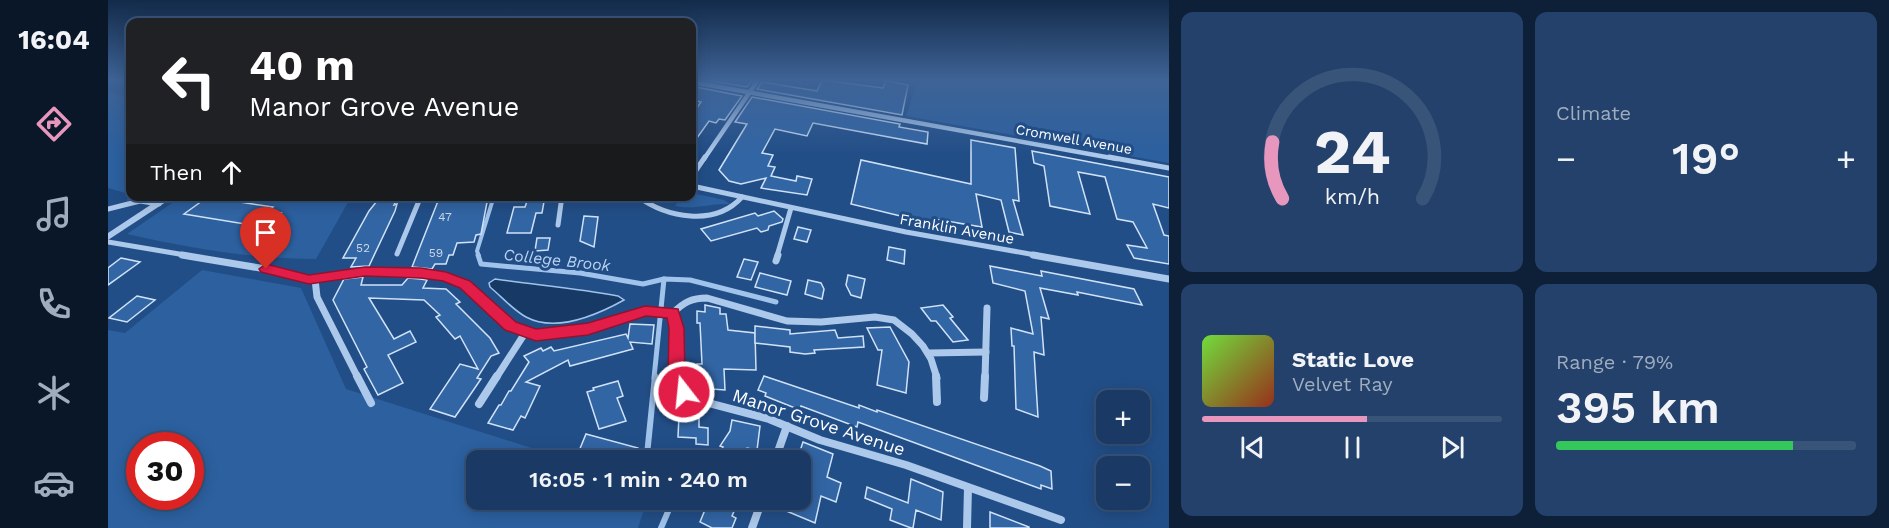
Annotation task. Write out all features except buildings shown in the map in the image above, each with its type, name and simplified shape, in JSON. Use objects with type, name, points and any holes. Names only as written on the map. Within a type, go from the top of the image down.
[{"type":"street","points":[[696,170],[741,105]]},
{"type":"street","name":"Cromwell Avenue","points":[[814,105],[1169,168]]},
{"type":"street","name":"Franklin Avenue","points":[[696,187],[906,232],[1169,279]]},
{"type":"street","points":[[644,201],[667,212],[696,216],[730,210],[742,197]]},
{"type":"street","points":[[108,209],[140,201],[159,204]]},
{"type":"street","points":[[108,239],[164,201]]},
{"type":"street","points":[[397,254],[420,201]]},
{"type":"street","points":[[558,225],[561,201]]},
{"type":"street","points":[[776,261],[791,208]]},
{"type":"street","points":[[108,239],[266,269],[296,278],[315,279],[365,271],[421,273],[446,277],[465,285],[510,326],[525,333],[555,334],[588,329],[645,311],[670,313],[686,302],[708,298],[722,300],[783,321],[821,322],[878,316],[902,325],[929,353],[936,371],[937,402]]},
{"type":"street","points":[[315,279],[317,297],[371,403]]},
{"type":"street","points":[[984,399],[987,308]]},
{"type":"street","name":"Manor Grove Avenue","points":[[670,313],[676,328],[676,376],[684,392],[703,403],[769,419],[820,440],[906,465],[1061,520]]},
{"type":"street","points":[[479,404],[525,333]]},
{"type":"street","points":[[929,353],[986,352]]},
{"type":"street","points":[[779,450],[787,426]]},
{"type":"street","points":[[967,528],[968,488]]},
{"type":"street","points":[[752,528],[758,510]]},
{"type":"shaded area","points":[[108,105],[126,105],[126,193],[108,188]]},
{"type":"shaded area","points":[[910,105],[1169,105],[1169,163],[906,116]]},
{"type":"shaded area","points":[[696,194],[724,200],[730,204],[689,207],[675,206],[678,201],[696,201]]},
{"type":"shaded area","points":[[175,201],[203,201],[185,214],[251,225],[257,220],[269,222],[280,213],[268,211],[272,207],[233,201],[349,201],[316,259],[221,252],[127,234]]},
{"type":"shaded area","points":[[202,270],[301,288],[346,389],[538,450],[466,450],[466,510],[644,510],[638,528],[108,528],[108,330],[125,333]]},
{"type":"shaded area","points":[[495,279],[603,293],[618,296],[624,300],[589,316],[563,323],[550,323],[526,317],[517,311],[490,287],[489,283]]},
{"type":"waterway","name":"College Brook","points":[[479,256],[477,251],[492,201]]},
{"type":"waterway","name":"College Brook","points":[[478,255],[481,264],[580,273],[643,284],[664,279]]},
{"type":"waterway","points":[[654,378],[664,279]]},
{"type":"waterway","points":[[664,279],[690,280],[776,302]]},
{"type":"waterway","points":[[648,450],[655,376]]},
{"type":"waterway","points":[[661,528],[669,510]]},
{"type":"route","points":[[266,269],[296,278],[309,279],[365,271],[421,273],[446,277],[465,285],[510,326],[536,335],[588,329],[645,311],[673,313],[676,328],[676,376],[684,392]]}]
